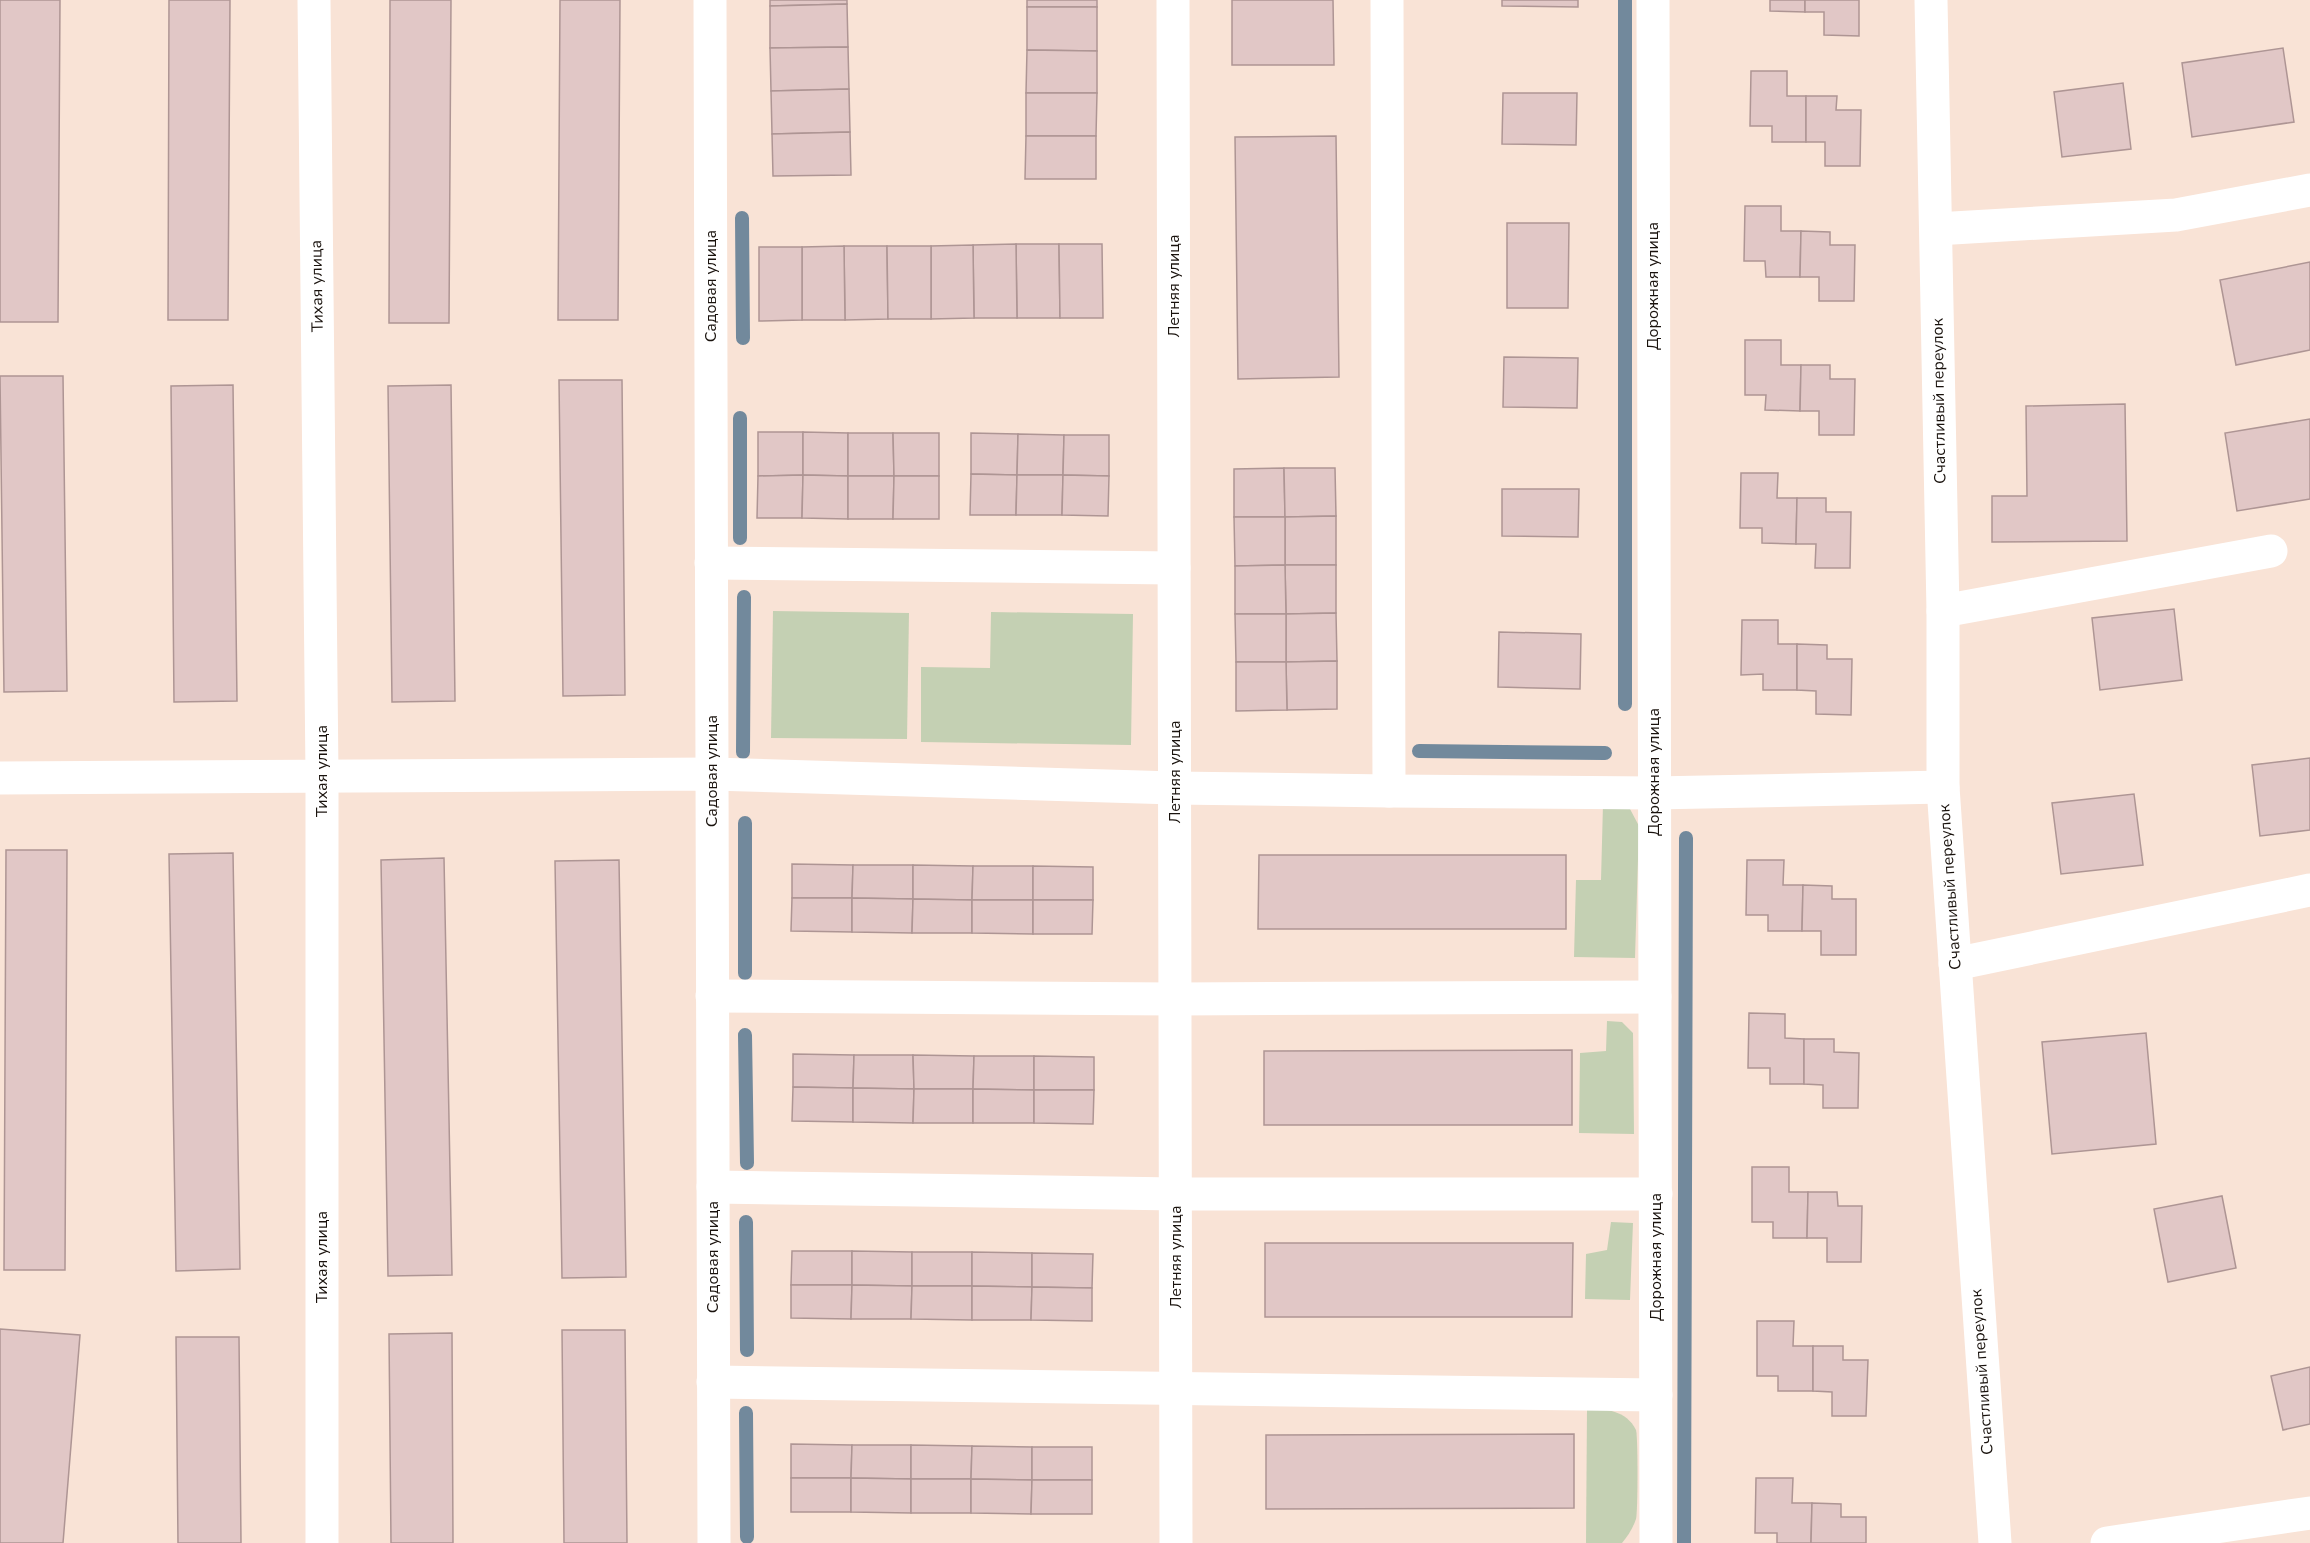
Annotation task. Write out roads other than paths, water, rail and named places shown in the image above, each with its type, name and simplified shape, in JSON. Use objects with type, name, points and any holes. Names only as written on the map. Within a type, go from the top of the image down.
[{"type":"street","name":"Тихая улица","points":[[314,0],[322,776],[322,1543]]},
{"type":"street","name":"Садовая улица","points":[[710,0],[714,1543]]},
{"type":"street","name":"Летняя улица","points":[[1173,0],[1176,1543]]},
{"type":"street","points":[[1387,0],[1389,791]]},
{"type":"street","name":"Дорожная улица","points":[[1653,0],[1656,1543]]},
{"type":"street","name":"Счастливый переулок","points":[[1931,0],[1943,611],[1943,788],[1995,1543]]},
{"type":"street","points":[[1936,229],[2176,215],[2310,190]]},
{"type":"street","points":[[1943,611],[2271,551]]},
{"type":"street","points":[[711,563],[1174,568]]},
{"type":"street","points":[[0,778],[712,774],[1174,788],[1389,791],[1654,793],[1943,788]]},
{"type":"street","points":[[1955,964],[2310,890]]},
{"type":"street","points":[[712,996],[1175,999],[1655,997]]},
{"type":"street","points":[[713,1187],[1176,1194],[1656,1194]]},
{"type":"street","points":[[713,1382],[1656,1395]]},
{"type":"street","points":[[2107,1543],[2310,1513]]},
{"type":"waterway","points":[[1625,0],[1625,704]]},
{"type":"waterway","points":[[742,218],[743,338]]},
{"type":"waterway","points":[[740,418],[740,538]]},
{"type":"waterway","points":[[743,752],[744,597]]},
{"type":"waterway","points":[[1419,751],[1605,753]]},
{"type":"waterway","points":[[745,823],[745,973]]},
{"type":"waterway","points":[[1684,1543],[1686,838]]},
{"type":"waterway","points":[[745,1035],[747,1163]]},
{"type":"waterway","points":[[746,1222],[747,1350]]},
{"type":"waterway","points":[[746,1413],[747,1537]]}]
